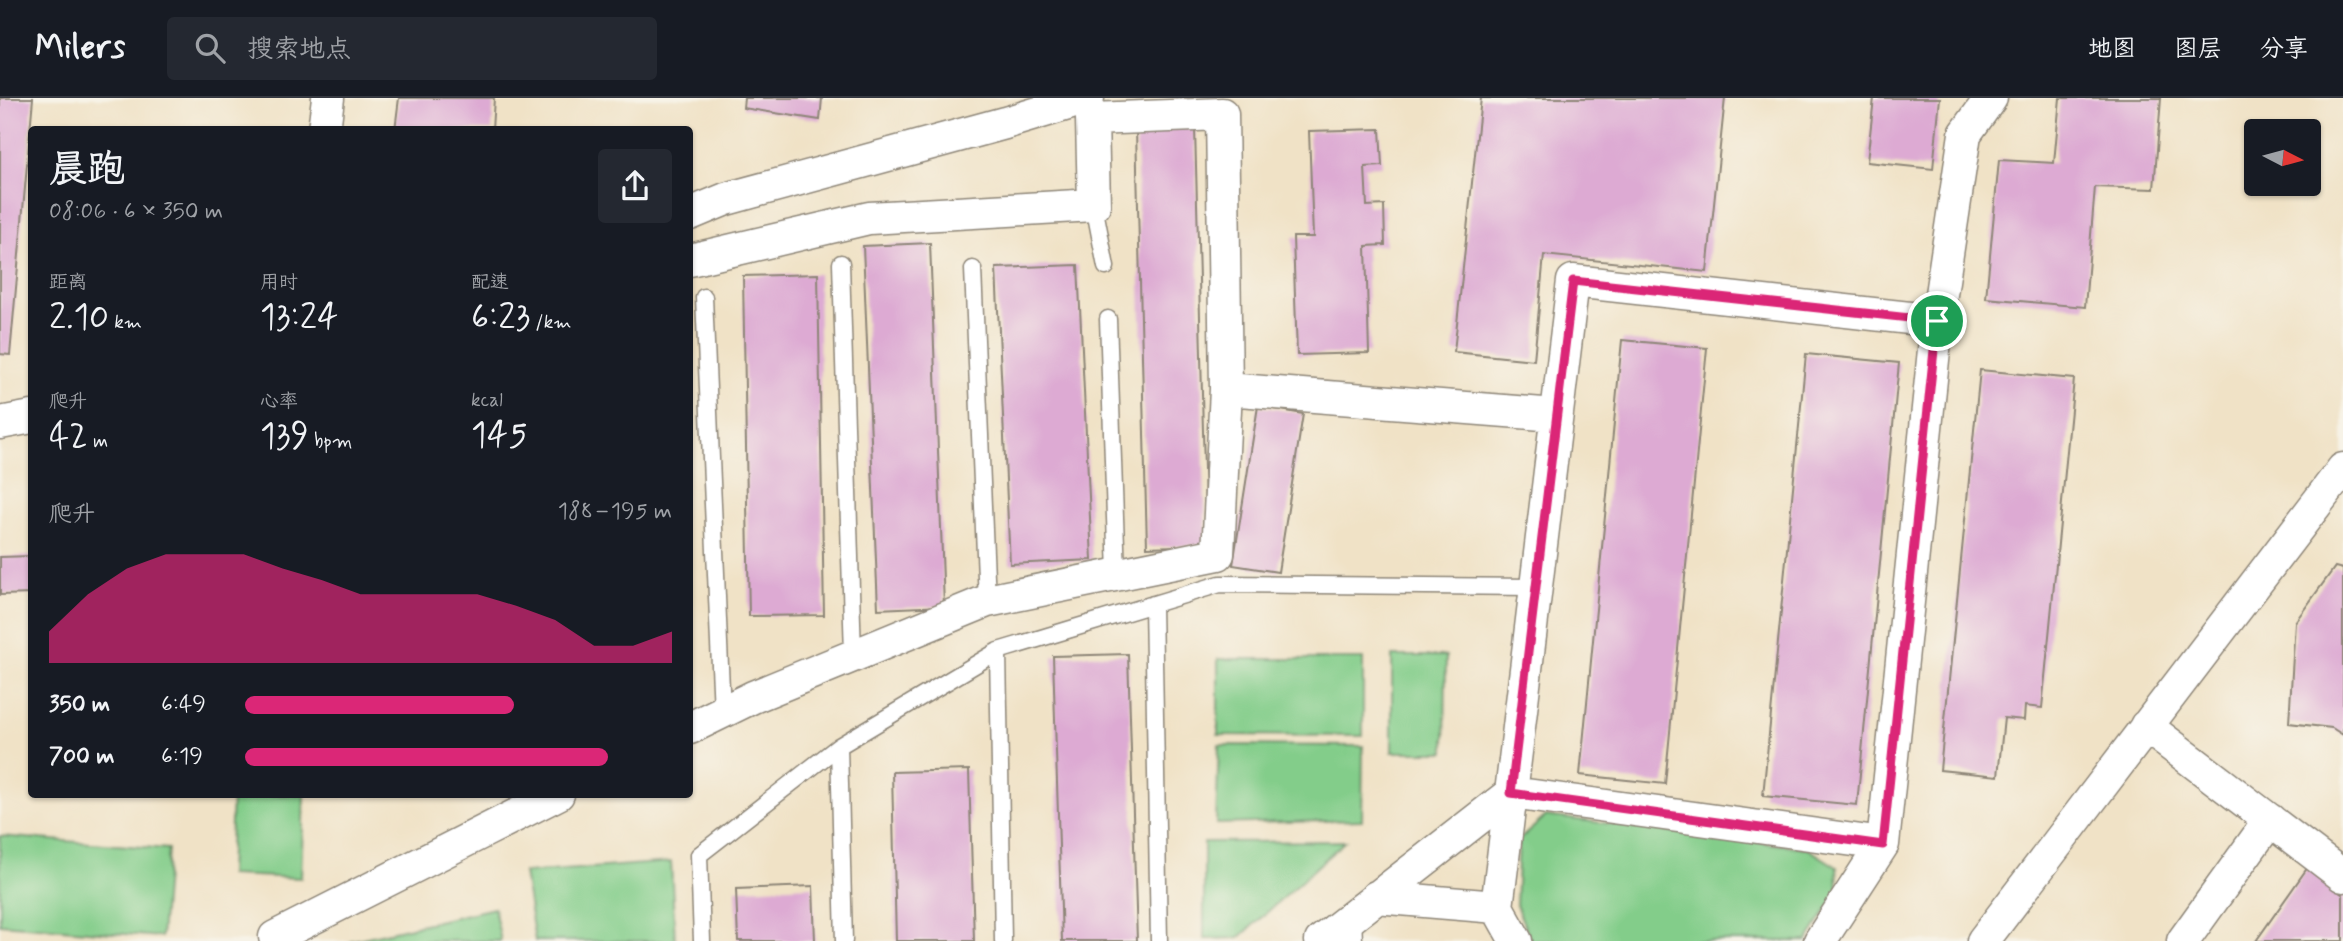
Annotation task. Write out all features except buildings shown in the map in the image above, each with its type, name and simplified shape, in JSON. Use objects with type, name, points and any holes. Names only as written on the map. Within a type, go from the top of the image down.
[{"type":"street","points":[[324,126],[328,98]]},
{"type":"street","points":[[693,213],[726,199],[1088,98]]},
{"type":"street","points":[[1820,941],[1883,845],[1937,321],[1965,134],[1991,98]]},
{"type":"street","points":[[693,259],[869,218],[1094,205],[1092,119],[1222,114],[1226,388],[1219,554],[986,601],[753,697],[693,726]]},
{"type":"street","points":[[1516,941],[1497,907],[1573,281],[1937,321]]},
{"type":"street","points":[[1226,388],[1556,415]]},
{"type":"street","points":[[0,423],[28,418]]},
{"type":"street","points":[[1983,941],[2343,469]]},
{"type":"street","points":[[2146,726],[2343,876]]},
{"type":"street","points":[[1321,941],[1361,918],[1511,793],[1883,845]]},
{"type":"street","points":[[266,940],[550,798]]},
{"type":"street","points":[[2183,941],[2270,820]]},
{"type":"street","points":[[1361,918],[1497,907]]},
{"type":"lane","points":[[1094,205],[1106,267]]},
{"type":"lane","points":[[841,263],[853,655]]},
{"type":"lane","points":[[973,269],[986,601]]},
{"type":"lane","points":[[704,297],[722,712]]},
{"type":"lane","points":[[1108,319],[1117,574]]},
{"type":"lane","points":[[702,941],[699,855],[839,746],[998,651],[1220,584],[1536,587]]},
{"type":"lane","points":[[1153,604],[1159,941]]},
{"type":"lane","points":[[998,651],[1003,941]]},
{"type":"lane","points":[[839,746],[844,941]]},
{"type":"lane","points":[[1497,907],[1498,941]]},
{"type":"green space","points":[[1392,656],[1446,656],[1445,752],[1392,752]]},
{"type":"green space","points":[[1218,659],[1363,659],[1363,736],[1218,735]]},
{"type":"green space","points":[[1219,745],[1363,746],[1362,820],[1216,824]]},
{"type":"green space","points":[[232,798],[304,798],[301,878],[229,875]]},
{"type":"green space","points":[[1546,816],[1807,848],[1837,867],[1838,892],[1807,941],[1531,941],[1516,905],[1519,840]]},
{"type":"green space","points":[[0,836],[168,849],[161,937],[0,924]]},
{"type":"green space","points":[[1345,841],[1239,938],[1204,939],[1204,842]]},
{"type":"green space","points":[[671,862],[675,941],[535,941],[524,873]]},
{"type":"green space","points":[[494,908],[501,941],[350,941]]},
{"type":"route","points":[[1573,281],[1937,321],[1883,845],[1511,793],[1573,281]]}]
